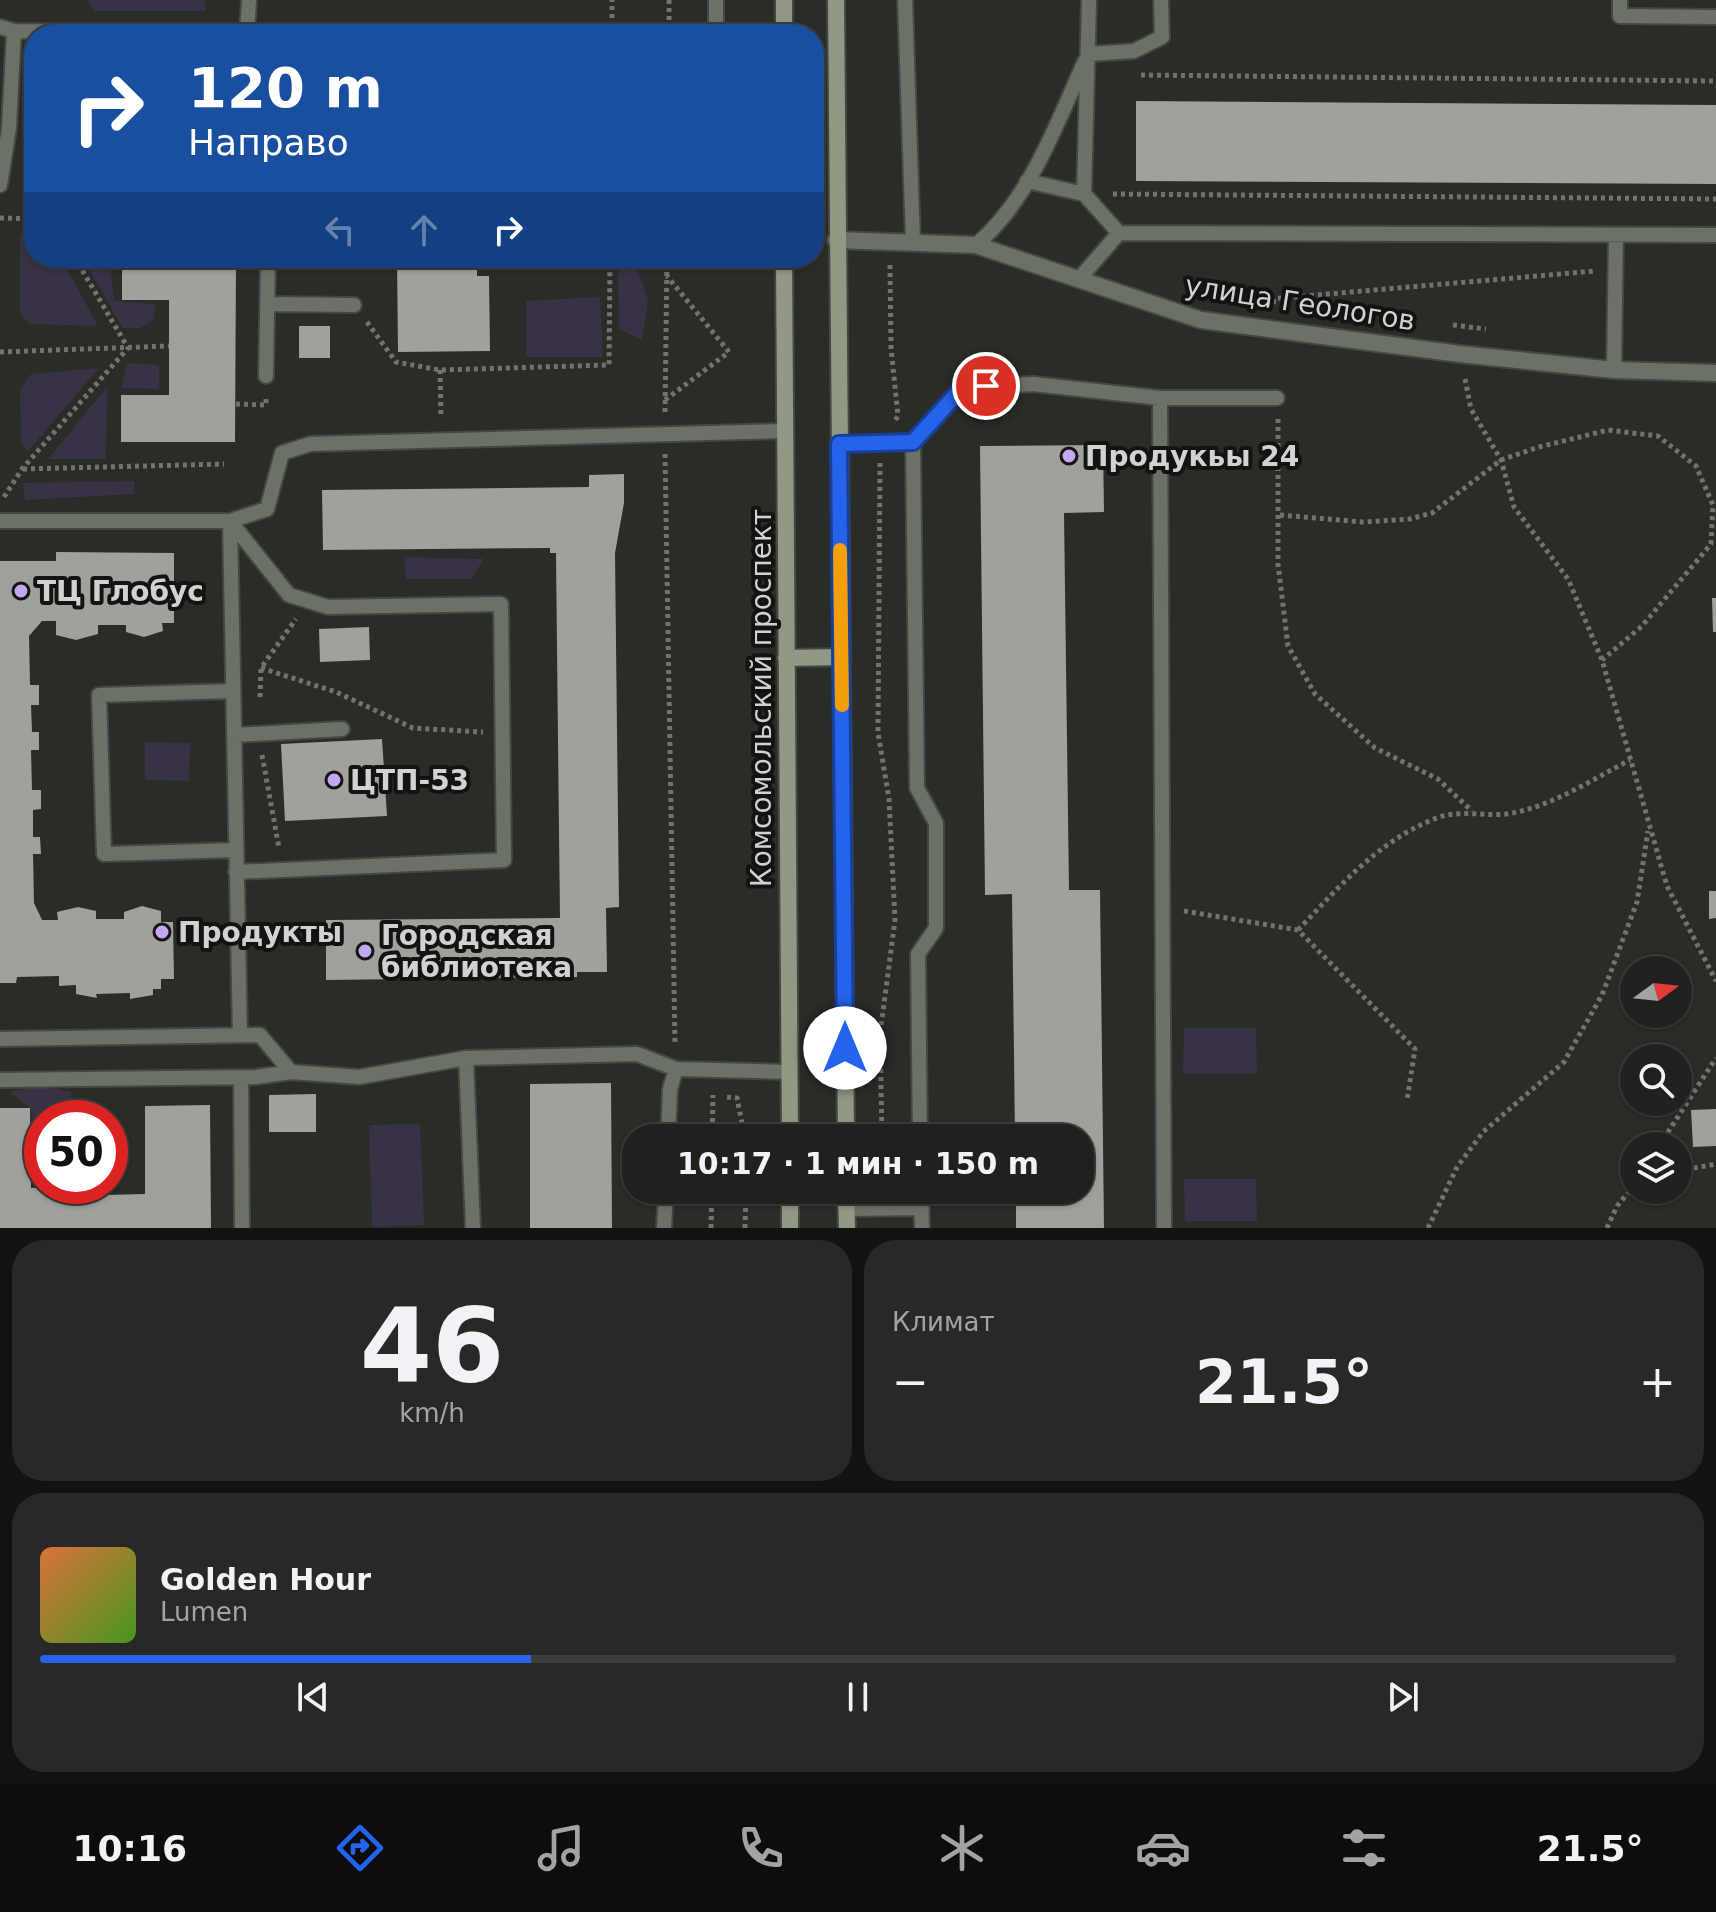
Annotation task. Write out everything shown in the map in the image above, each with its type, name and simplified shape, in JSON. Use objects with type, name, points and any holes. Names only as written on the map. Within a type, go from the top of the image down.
[{"type":"main road","points":[[784,0],[784,24]]},
{"type":"main road","points":[[836,0],[846,1124]]},
{"type":"main road","name":"Комсомольский проспект","points":[[784,268],[790,1124]]},
{"type":"main road","points":[[786,658],[842,657]]},
{"type":"main road","points":[[790,1204],[790,1228]]},
{"type":"main road","points":[[847,1204],[847,1228]]},
{"type":"street","name":"улица Геологов","points":[[836,240],[976,245],[1201,320],[1460,354],[1614,370],[1716,373]]},
{"type":"lane","points":[[248,24],[249,0]]},
{"type":"lane","points":[[716,0],[716,24]]},
{"type":"lane","points":[[905,0],[913,242]]},
{"type":"lane","points":[[1084,194],[1089,0]]},
{"type":"lane","points":[[1089,54],[1134,51],[1162,37],[1161,0]]},
{"type":"lane","points":[[1620,0],[1620,16],[1716,17]]},
{"type":"lane","points":[[0,185],[7,29]]},
{"type":"lane","points":[[976,245],[995,229],[1027,181],[1089,54]]},
{"type":"lane","points":[[1027,181],[1084,194],[1119,233],[1716,235]]},
{"type":"lane","points":[[1079,279],[1119,233]]},
{"type":"lane","points":[[1614,370],[1616,235]]},
{"type":"lane","points":[[266,376],[268,268]]},
{"type":"lane","points":[[268,304],[354,305]]},
{"type":"lane","points":[[920,1124],[918,954],[936,928],[936,823],[917,788],[913,442],[962,388],[1033,384],[1160,398],[1277,398]]},
{"type":"lane","points":[[1160,398],[1164,1228]]},
{"type":"lane","points":[[0,521],[230,521],[267,509],[282,453],[310,444],[784,431]]},
{"type":"lane","points":[[839,444],[913,442]]},
{"type":"lane","points":[[230,521],[240,1035]]},
{"type":"lane","points":[[230,521],[289,595],[308,601],[328,607],[501,604],[504,860],[236,872]]},
{"type":"lane","points":[[233,691],[99,695],[104,854],[236,850]]},
{"type":"lane","points":[[234,735],[342,729]]},
{"type":"lane","points":[[0,1039],[260,1035],[291,1072]]},
{"type":"lane","points":[[0,1080],[241,1077],[291,1072],[359,1077],[466,1058],[637,1054],[676,1069],[790,1072]]},
{"type":"lane","points":[[466,1058],[473,1228]]},
{"type":"lane","points":[[669,1124],[670,1089],[676,1069]]},
{"type":"lane","points":[[241,1077],[242,1228]]},
{"type":"lane","points":[[664,1228],[665,1204]]},
{"type":"lane","points":[[922,1204],[922,1228]]},
{"type":"lane","points":[[847,1209],[922,1208]]},
{"type":"path","points":[[612,0],[612,24]]},
{"type":"path","points":[[669,0],[669,24]]},
{"type":"path","points":[[1135,75],[1716,81]]},
{"type":"path","points":[[1084,194],[1716,199]]},
{"type":"path","points":[[0,218],[24,219]]},
{"type":"path","points":[[882,1124],[880,1034],[895,920],[889,799],[878,733],[880,443],[898,416],[891,348],[890,241]]},
{"type":"path","points":[[81,268],[128,348]]},
{"type":"path","points":[[354,305],[396,362],[440,370],[609,365],[610,268]]},
{"type":"path","points":[[667,268],[665,436],[676,1069]]},
{"type":"path","points":[[1261,300],[1615,270]]},
{"type":"path","points":[[665,400],[729,352],[667,276]]},
{"type":"path","points":[[1174,283],[1291,305]]},
{"type":"path","points":[[1441,324],[1501,331]]},
{"type":"path","points":[[0,352],[169,346]]},
{"type":"path","points":[[0,503],[22,469],[128,348]]},
{"type":"path","points":[[440,370],[441,440]]},
{"type":"path","points":[[1277,398],[1278,564],[1288,646],[1315,694],[1375,748],[1438,779],[1472,811]]},
{"type":"path","points":[[1471,409],[1501,460],[1514,507],[1568,579],[1602,660],[1648,829],[1667,886],[1716,981]]},
{"type":"path","points":[[1280,515],[1362,522],[1410,519],[1432,513],[1501,460],[1539,447],[1608,430],[1658,436],[1696,466],[1713,505],[1711,544],[1642,626],[1602,660]]},
{"type":"path","points":[[22,469],[224,464]]},
{"type":"path","points":[[232,661],[336,692],[413,728],[503,732]]},
{"type":"path","points":[[1298,930],[1374,854],[1437,818],[1472,811],[1511,814],[1556,798],[1630,760]]},
{"type":"path","points":[[1428,1228],[1457,1167],[1474,1143],[1564,1062],[1602,995],[1637,902],[1648,829]]},
{"type":"path","points":[[1163,907],[1298,930],[1415,1049],[1407,1100]]},
{"type":"path","points":[[1668,1132],[1716,1058]]},
{"type":"path","points":[[712,1124],[713,1095]]},
{"type":"path","points":[[737,1098],[742,1124]]},
{"type":"path","points":[[1692,1168],[1716,1164]]},
{"type":"path","points":[[1607,1228],[1620,1202]]},
{"type":"path","points":[[711,1228],[712,1204]]},
{"type":"path","points":[[745,1228],[746,1204]]},
{"type":"shaded area","points":[[88,0],[204,0],[206,11],[94,11]]},
{"type":"shaded area","points":[[24,233],[24,268],[66,268],[98,326],[29,324],[20,313],[20,234]]},
{"type":"shaded area","points":[[88,268],[111,268],[114,301],[155,304],[154,319],[140,328],[123,328]]},
{"type":"shaded area","points":[[618,268],[637,268],[648,301],[642,340],[619,329]]},
{"type":"shaded area","points":[[600,297],[603,357],[526,357],[526,301]]},
{"type":"shaded area","points":[[127,363],[159,365],[159,389],[121,388]]},
{"type":"shaded area","points":[[99,368],[28,451],[21,443],[20,390],[31,374]]},
{"type":"shaded area","points":[[107,387],[106,459],[48,459]]},
{"type":"shaded area","points":[[134,481],[134,494],[25,500],[23,483]]},
{"type":"shaded area","points":[[404,557],[484,559],[471,579],[406,579]]},
{"type":"shaded area","points":[[145,742],[190,743],[189,781],[145,780]]},
{"type":"shaded area","points":[[1184,1028],[1256,1028],[1257,1074],[1183,1074]]},
{"type":"shaded area","points":[[43,1086],[71,1092],[71,1100],[24,1100],[24,1103],[10,1092]]},
{"type":"shaded area","points":[[420,1124],[424,1225],[372,1227],[369,1125]]},
{"type":"shaded area","points":[[1184,1179],[1256,1179],[1257,1221],[1185,1221]]},
{"type":"building","points":[[1136,101],[1716,105],[1716,184],[1136,181]]},
{"type":"building","points":[[122,268],[236,268],[235,442],[121,442],[121,395],[169,395],[169,300],[122,300]]},
{"type":"building","points":[[397,268],[477,268],[477,276],[489,276],[490,351],[398,352]]},
{"type":"building","points":[[299,326],[330,326],[330,358],[299,358]]},
{"type":"building","points":[[1103,445],[1104,512],[1064,513],[1069,890],[1100,890],[1104,1228],[1016,1228],[1016,1204],[1094,1204],[1094,1124],[1015,1124],[1012,894],[985,895],[980,446]]},
{"type":"building","points":[[624,474],[624,503],[615,553],[619,907],[606,908],[607,972],[577,972],[577,977],[326,980],[326,920],[560,918],[556,553],[550,553],[550,548],[323,550],[322,490],[589,487],[589,475]]},
{"type":"building","points":[[56,552],[174,553],[174,623],[162,623],[163,631],[144,637],[126,632],[126,625],[98,625],[98,634],[76,640],[56,635],[56,621],[42,621],[29,636],[30,685],[39,685],[39,705],[31,705],[32,732],[39,732],[39,750],[31,750],[32,790],[41,790],[41,809],[33,810],[33,837],[40,837],[41,854],[33,854],[34,903],[42,920],[58,920],[57,912],[78,907],[96,911],[96,919],[124,919],[124,912],[142,906],[161,911],[161,922],[173,922],[174,979],[161,979],[161,989],[153,989],[153,995],[130,999],[130,993],[96,994],[97,998],[76,994],[76,985],[59,986],[59,976],[17,977],[16,983],[0,983],[0,561],[56,561]]},
{"type":"building","points":[[1712,598],[1716,598],[1716,632],[1713,632]]},
{"type":"building","points":[[369,627],[370,660],[320,662],[319,629]]},
{"type":"building","name":"ЦТП-53","points":[[382,739],[387,816],[285,821],[281,744]]},
{"type":"building","points":[[1709,891],[1716,891],[1716,918],[1709,919]]},
{"type":"building","points":[[611,1083],[612,1228],[530,1228],[530,1084]]},
{"type":"building","points":[[316,1094],[316,1132],[269,1132],[269,1095]]},
{"type":"building","points":[[210,1105],[211,1228],[0,1228],[0,1108],[24,1108],[24,1204],[128,1204],[128,1194],[145,1194],[145,1106]]},
{"type":"building","points":[[1716,1109],[1716,1146],[1693,1147],[1692,1110]]},
{"type":"slow traffic","points":[[840,550],[842,705]]},
{"type":"place","name":"Продукьы 24","points":[[1069,456]]},
{"type":"place","name":"ТЦ Глобус","points":[[21,591]]},
{"type":"place","name":"ЦТП-53","points":[[334,780]]},
{"type":"place","name":"Продукты","points":[[162,932]]},
{"type":"place","name":"Городская библиотека","points":[[365,951]]},
{"type":"route","points":[[845,1048],[839,444],[913,442],[962,388],[986,386]]}]
